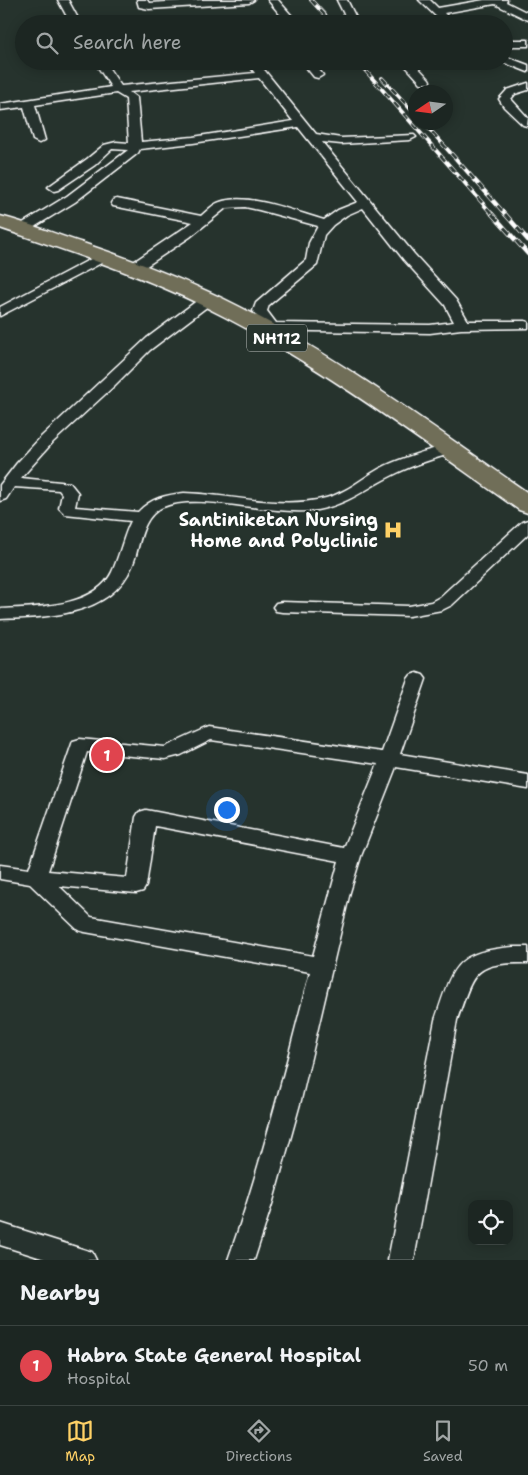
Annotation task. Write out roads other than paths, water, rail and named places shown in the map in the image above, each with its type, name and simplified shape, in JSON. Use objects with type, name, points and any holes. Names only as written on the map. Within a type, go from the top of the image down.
[{"type":"highway","name":"NH112","points":[[0,222],[104,256],[266,327],[528,504]]},
{"type":"street","points":[[63,0],[71,15]]},
{"type":"street","points":[[142,0],[145,6],[154,6],[249,0]]},
{"type":"street","points":[[273,0],[286,15]]},
{"type":"street","points":[[342,0],[350,15]]},
{"type":"street","points":[[424,0],[440,15]]},
{"type":"street","points":[[436,11],[499,1],[528,17]]},
{"type":"street","points":[[513,43],[528,43]]},
{"type":"street","points":[[513,63],[528,69]]},
{"type":"street","points":[[22,229],[71,199],[105,175],[126,158],[135,147],[135,118],[130,98],[118,89],[105,70]]},
{"type":"street","points":[[258,70],[409,257],[451,303],[458,314],[461,326]]},
{"type":"street","points":[[314,70],[318,75]]},
{"type":"street","points":[[415,70],[425,81]]},
{"type":"street","points":[[0,107],[30,104],[118,89],[262,75]]},
{"type":"street","points":[[528,86],[511,92],[505,98],[508,105],[528,124]]},
{"type":"street","points":[[30,104],[39,140]]},
{"type":"street","points":[[54,187],[91,162],[108,147],[116,145],[135,147],[193,140],[302,123]]},
{"type":"street","points":[[314,137],[341,142],[410,137]]},
{"type":"street","points":[[134,268],[178,239],[222,205],[239,202],[327,225]]},
{"type":"street","points":[[117,203],[203,220]]},
{"type":"street","points":[[366,203],[347,210],[327,225],[315,244],[312,262],[259,308],[266,327],[430,329],[461,326],[525,325]]},
{"type":"street","points":[[0,312],[104,256]]},
{"type":"street","points":[[0,496],[51,436],[109,383],[134,356],[152,340],[207,300]]},
{"type":"street","points":[[0,614],[66,609],[97,597],[119,576],[135,526],[156,505],[171,499],[214,500],[265,506],[296,507],[321,504],[342,498],[385,472],[448,450]]},
{"type":"street","points":[[10,482],[64,486],[70,493],[67,508],[71,511],[143,517]]},
{"type":"street","points":[[282,607],[409,611],[436,606],[446,601],[528,525]]},
{"type":"street","points":[[241,1260],[261,1201],[290,1100],[321,966],[351,856],[389,759],[417,679]]},
{"type":"street","points":[[36,877],[80,745],[165,752],[174,750],[209,733],[389,759],[528,782]]},
{"type":"street","points":[[0,872],[136,886],[146,817],[351,856]]},
{"type":"street","points":[[36,877],[85,924],[321,966]]},
{"type":"street","points":[[401,1260],[446,1020],[456,993],[467,968],[486,959],[514,954],[528,955]]},
{"type":"street","points":[[0,1234],[83,1260]]},
{"type":"railway","points":[[311,0],[325,15]]},
{"type":"railway","points":[[365,70],[493,215]]},
{"type":"railway","points":[[382,78],[408,106]]},
{"type":"railway","points":[[430,130],[506,215]]},
{"type":"railway","points":[[492,214],[528,254]]},
{"type":"railway","points":[[505,214],[528,240]]},
{"type":"place","name":"Santiniketan Nursing Home and Polyclinic","points":[[393,530]]},
{"type":"place","name":"Habra State General Hospital","points":[[107,755]]}]
